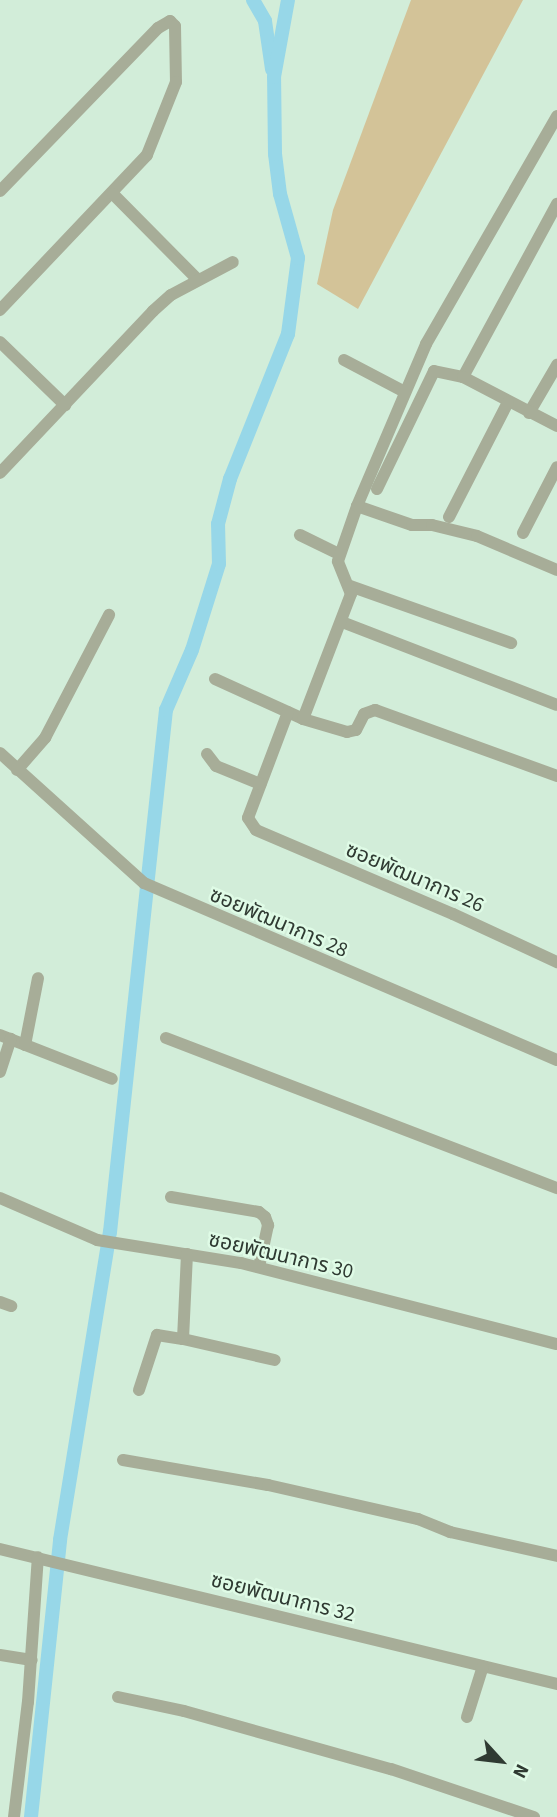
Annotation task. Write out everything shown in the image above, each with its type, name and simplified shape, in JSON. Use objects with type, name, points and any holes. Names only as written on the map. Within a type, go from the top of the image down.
[{"type":"street","points":[[0,191],[158,28],[170,21],[175,26],[176,82],[147,155],[113,194],[0,310]]},
{"type":"street","points":[[303,719],[351,594],[350,586],[338,568],[339,554],[405,391],[457,286],[557,116]]},
{"type":"street","points":[[113,194],[198,280]]},
{"type":"street","points":[[463,377],[557,204]]},
{"type":"street","points":[[545,226],[557,233]]},
{"type":"street","points":[[0,473],[153,311],[171,296],[233,262]]},
{"type":"street","points":[[0,342],[65,405]]},
{"type":"street","points":[[344,360],[405,391]]},
{"type":"street","points":[[529,413],[557,365]]},
{"type":"street","points":[[377,489],[431,373],[438,370],[463,377],[557,426]]},
{"type":"street","points":[[449,517],[508,402]]},
{"type":"street","points":[[523,533],[557,467]]},
{"type":"street","points":[[357,506],[412,525],[432,525],[477,536],[557,570]]},
{"type":"street","points":[[300,535],[339,554]]},
{"type":"street","points":[[350,586],[511,643]]},
{"type":"street","points":[[17,770],[46,738],[109,615]]},
{"type":"street","points":[[342,622],[557,705]]},
{"type":"street","points":[[215,679],[303,719],[350,733],[356,730],[366,712],[375,710],[557,776]]},
{"type":"street","points":[[207,754],[216,766],[260,784],[288,712]]},
{"type":"street","name":"ซอยพัฒนาการ 28","points":[[0,753],[144,883],[164,894],[557,1060]]},
{"type":"street","name":"ซอยพัฒนาการ 26","points":[[260,784],[248,818],[256,830],[557,962]]},
{"type":"street","points":[[26,1045],[38,978]]},
{"type":"street","points":[[0,1072],[6,1037],[111,1079]]},
{"type":"street","points":[[166,1038],[557,1188]]},
{"type":"street","points":[[171,1197],[259,1212],[268,1225],[259,1267]]},
{"type":"street","name":"ซอยพัฒนาการ 30","points":[[0,1198],[97,1240],[259,1267],[557,1344]]},
{"type":"street","points":[[183,1339],[187,1254]]},
{"type":"street","points":[[139,1390],[154,1338],[162,1333],[275,1360]]},
{"type":"street","points":[[123,1461],[268,1485],[418,1519],[450,1532],[557,1556]]},
{"type":"street","name":"ซอยพัฒนาการ 32","points":[[0,1549],[557,1684]]},
{"type":"street","points":[[14,1817],[41,1558]]},
{"type":"street","points":[[0,1655],[32,1660]]},
{"type":"street","points":[[467,1717],[483,1666]]},
{"type":"street","points":[[118,1697],[184,1711],[391,1769],[534,1817]]},
{"type":"shaded area","points":[[411,0],[523,0],[358,309],[317,284],[333,210]]},
{"type":"waterway","points":[[253,0],[265,21],[272,69]]},
{"type":"waterway","points":[[31,1817],[60,1540],[110,1232],[166,710],[192,650],[219,564],[218,524],[230,479],[288,334],[298,258],[280,194],[275,154],[274,77],[288,0]]}]
